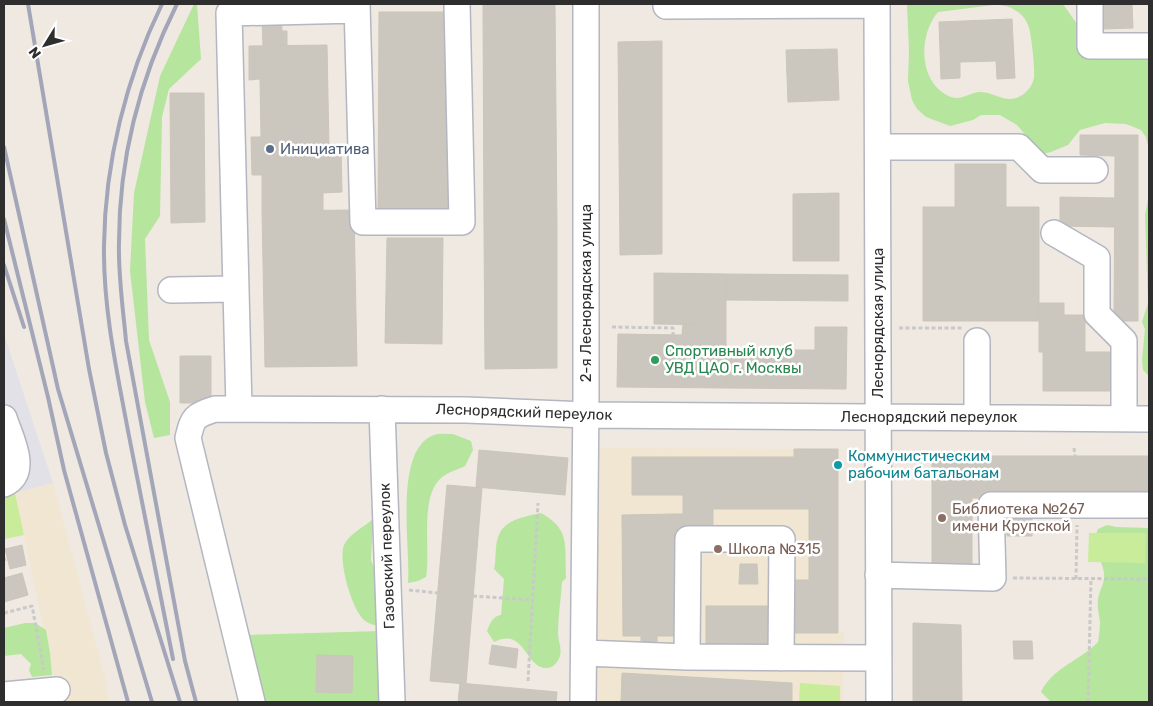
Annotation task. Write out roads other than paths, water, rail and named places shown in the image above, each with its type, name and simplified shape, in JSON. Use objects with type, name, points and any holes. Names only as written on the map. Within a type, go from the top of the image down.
[{"type":"street","points":[[238,408],[229,13],[357,7],[363,222],[462,222],[457,4]]},
{"type":"street","name":"2-я Леснорядская улица","points":[[583,702],[586,415],[586,4]]},
{"type":"street","points":[[666,6],[877,4]]},
{"type":"street","name":"Леснорядская улица","points":[[877,4],[879,702]]},
{"type":"street","points":[[1090,4],[1090,46],[1149,46]]},
{"type":"street","points":[[878,147],[1019,147],[1042,170],[1095,170]]},
{"type":"street","points":[[1054,233],[1097,258],[1097,314],[1124,341],[1124,418]]},
{"type":"street","points":[[171,290],[236,289]]},
{"type":"street","points":[[977,340],[978,417]]},
{"type":"street","name":"Леснорядский переулок","points":[[252,702],[188,438],[192,421],[202,413],[215,409],[238,408],[466,410],[586,415],[1149,419]]},
{"type":"street","name":"Газовский переулок","points":[[382,409],[392,702]]},
{"type":"street","points":[[4,418],[17,457],[17,467],[14,476],[4,484]]},
{"type":"street","points":[[878,575],[993,578],[991,505],[1149,505]]},
{"type":"street","points":[[687,657],[688,538],[782,540],[781,658]]},
{"type":"street","points":[[584,653],[687,657],[878,658]]},
{"type":"street","points":[[4,695],[52,690]]},
{"type":"railway","points":[[28,4],[89,369],[106,453],[125,525],[180,702]]},
{"type":"railway","points":[[162,4],[149,32],[128,91],[113,152],[105,214],[104,269],[108,317],[116,364],[173,659]]},
{"type":"railway","points":[[177,4],[152,61],[134,120],[123,180],[119,254],[126,341],[185,661],[196,702]]},
{"type":"railway","points":[[4,147],[58,389],[152,702]]},
{"type":"railway","points":[[4,219],[64,470],[128,702]]},
{"type":"railway","points":[[4,265],[24,327]]},
{"type":"place","name":"Инициатива","points":[[270,149]]},
{"type":"place","name":"Спортивный клуб УВД ЦАО г. Москвы","points":[[655,360]]},
{"type":"place","name":"Коммунистическим рабочим батальонам","points":[[838,465]]},
{"type":"place","name":"Библиотека №267 имени Крупской","points":[[942,518]]},
{"type":"place","name":"Школа №315","points":[[718,549]]}]
